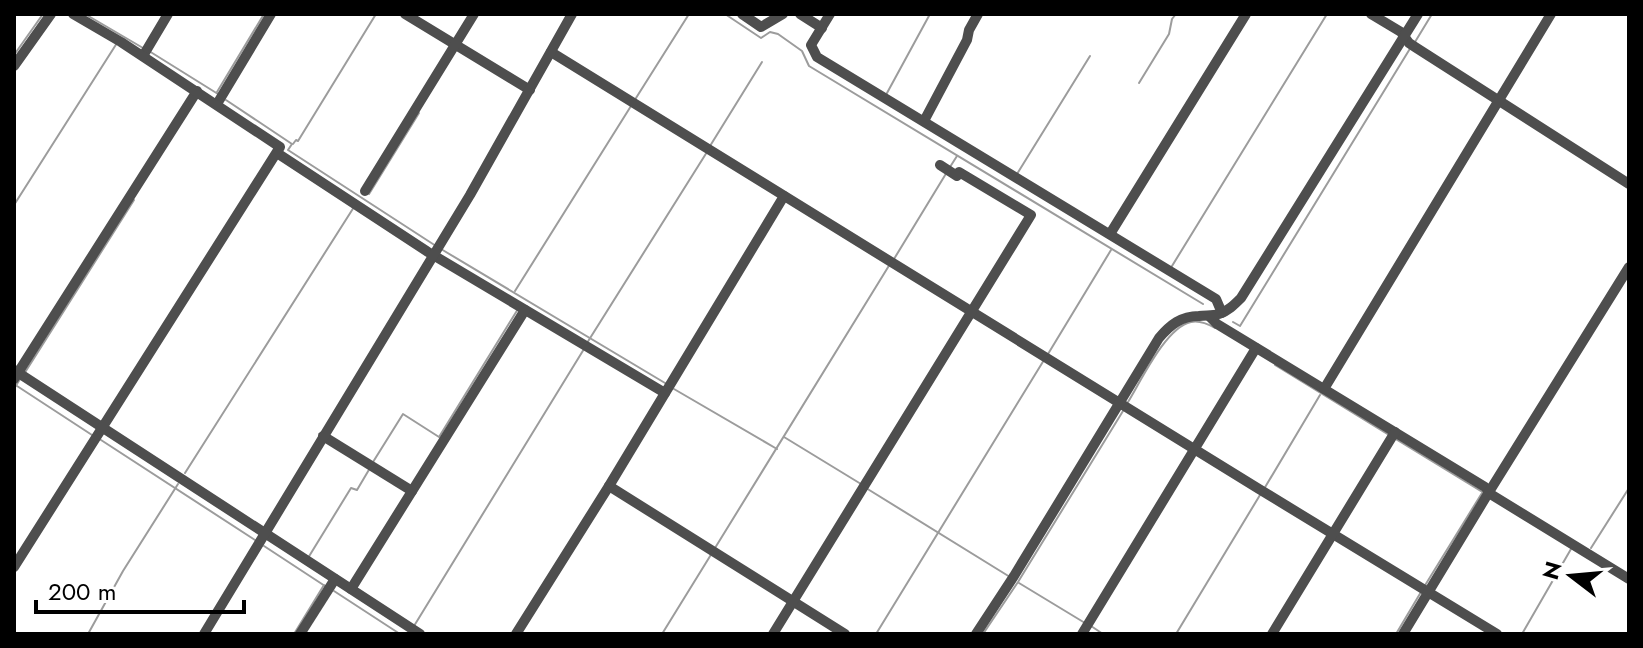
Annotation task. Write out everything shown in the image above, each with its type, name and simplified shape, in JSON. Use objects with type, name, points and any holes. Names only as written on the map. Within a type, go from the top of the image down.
[{"type":"street","points":[[14,66],[51,14]]},
{"type":"street","points":[[14,567],[280,147],[220,99],[199,92],[145,51],[119,41],[73,14]]},
{"type":"street","points":[[145,51],[168,14]]},
{"type":"street","points":[[220,99],[271,14]]},
{"type":"street","points":[[405,14],[530,90]]},
{"type":"street","points":[[365,191],[458,47],[474,14]]},
{"type":"street","points":[[204,634],[497,149],[572,14]]},
{"type":"street","points":[[742,14],[761,27],[783,14]]},
{"type":"street","points":[[800,14],[822,28]]},
{"type":"street","points":[[830,14],[811,45],[817,57],[1216,299],[1217,324],[1254,351],[1324,389],[1393,435],[1485,487],[1629,579]]},
{"type":"street","points":[[924,121],[978,14]]},
{"type":"street","points":[[1110,234],[1246,14]]},
{"type":"street","points":[[1371,14],[1401,32],[1409,42],[1629,184]]},
{"type":"street","points":[[976,634],[1123,406],[1159,338],[1168,327],[1188,317],[1230,309],[1241,298],[1409,42],[1418,14]]},
{"type":"street","points":[[1324,389],[1551,14]]},
{"type":"street","points":[[551,52],[1497,634]]},
{"type":"street","points":[[199,92],[19,375],[98,434],[265,532],[306,560],[331,585],[351,589],[415,630]]},
{"type":"street","points":[[277,153],[355,205],[437,250],[521,308],[668,388]]},
{"type":"street","points":[[773,634],[1031,215],[959,172],[957,176],[944,168]]},
{"type":"street","points":[[516,634],[784,196]]},
{"type":"street","points":[[1403,634],[1425,591],[1629,267]]},
{"type":"street","points":[[351,589],[521,308]]},
{"type":"street","points":[[1086,627],[1254,351]]},
{"type":"street","points":[[1272,634],[1393,435]]},
{"type":"street","points":[[323,436],[412,491]]},
{"type":"street","points":[[609,486],[845,634]]},
{"type":"street","points":[[300,634],[331,585]]},
{"type":"waterway","points":[[14,55],[43,14]]},
{"type":"waterway","points":[[85,14],[143,48]]},
{"type":"waterway","points":[[217,92],[264,14]]},
{"type":"waterway","points":[[293,144],[298,141],[376,14]]},
{"type":"waterway","points":[[636,98],[689,14]]},
{"type":"waterway","points":[[725,14],[761,38],[770,32],[778,34],[802,51],[809,66],[1203,304]]},
{"type":"waterway","points":[[887,93],[930,14]]},
{"type":"waterway","points":[[1139,83],[1169,34],[1176,14]]},
{"type":"waterway","points":[[1172,266],[1327,14]]},
{"type":"waterway","points":[[1415,42],[1432,14]]},
{"type":"waterway","points":[[14,205],[117,43]]},
{"type":"waterway","points":[[1233,322],[1240,326],[1411,47]]},
{"type":"waterway","points":[[149,51],[218,94]]},
{"type":"waterway","points":[[1017,174],[1090,56]]},
{"type":"waterway","points":[[710,146],[762,62]]},
{"type":"waterway","points":[[226,100],[292,144],[288,150],[436,246]]},
{"type":"waterway","points":[[515,291],[631,106]]},
{"type":"waterway","points":[[369,194],[419,113]]},
{"type":"waterway","points":[[587,343],[707,152]]},
{"type":"waterway","points":[[950,167],[957,156]]},
{"type":"waterway","points":[[894,259],[947,172]]},
{"type":"waterway","points":[[24,374],[134,200]]},
{"type":"waterway","points":[[185,473],[354,207]]},
{"type":"waterway","points":[[441,249],[665,383]]},
{"type":"waterway","points":[[1048,354],[1111,250]]},
{"type":"waterway","points":[[715,548],[890,264]]},
{"type":"waterway","points":[[373,462],[403,414],[439,437],[518,309]]},
{"type":"waterway","points":[[1128,402],[1172,334],[1191,322],[1215,328]]},
{"type":"waterway","points":[[414,626],[584,349]]},
{"type":"waterway","points":[[876,634],[1044,360]]},
{"type":"waterway","points":[[1275,365],[1389,435]]},
{"type":"waterway","points":[[14,389],[20,379]]},
{"type":"waterway","points":[[17,386],[92,435]]},
{"type":"waterway","points":[[674,389],[777,449]]},
{"type":"waterway","points":[[1264,489],[1320,395]]},
{"type":"waterway","points":[[983,634],[1123,411]]},
{"type":"waterway","points":[[784,437],[861,484]]},
{"type":"waterway","points":[[1394,438],[1484,493]]},
{"type":"waterway","points":[[101,440],[255,540]]},
{"type":"waterway","points":[[308,558],[351,488],[357,490],[370,468]]},
{"type":"waterway","points":[[88,634],[123,571],[178,484]]},
{"type":"waterway","points":[[866,488],[1010,577]]},
{"type":"waterway","points":[[1591,548],[1629,488]]},
{"type":"waterway","points":[[1424,587],[1482,493]]},
{"type":"waterway","points":[[1176,634],[1260,495]]},
{"type":"waterway","points":[[264,546],[325,586]]},
{"type":"waterway","points":[[1522,634],[1571,549]]},
{"type":"waterway","points":[[662,634],[712,553]]},
{"type":"waterway","points":[[1019,583],[1085,623]]},
{"type":"waterway","points":[[294,634],[324,585]]},
{"type":"waterway","points":[[334,591],[400,634]]},
{"type":"waterway","points":[[1396,634],[1421,592]]},
{"type":"waterway","points":[[1091,626],[1103,634]]}]
